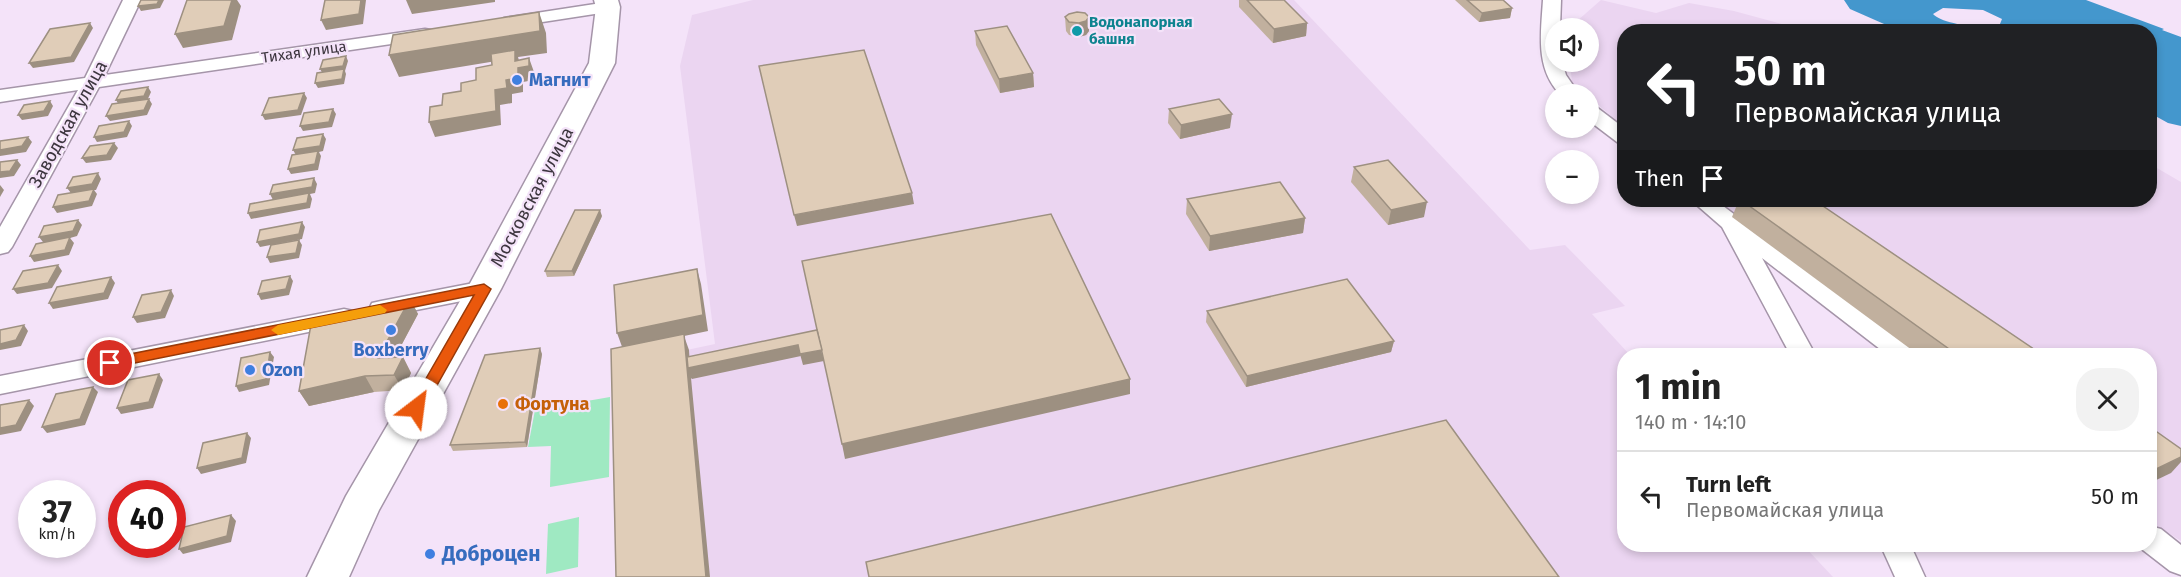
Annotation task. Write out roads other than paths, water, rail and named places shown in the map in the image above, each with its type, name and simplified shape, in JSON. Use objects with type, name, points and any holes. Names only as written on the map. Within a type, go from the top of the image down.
[{"type":"street","name":"Заводская улица","points":[[0,247],[92,83],[132,0]]},
{"type":"street","points":[[1552,0],[1549,48],[1560,84]]},
{"type":"street","points":[[491,25],[607,4]]},
{"type":"street","name":"Московская улица","points":[[328,577],[360,507],[484,289],[602,63],[607,4]]},
{"type":"street","name":"Тихая улица","points":[[0,96],[444,31]]},
{"type":"street","points":[[1599,119],[1617,133]]},
{"type":"street","points":[[1711,207],[1896,348]]},
{"type":"street","points":[[1731,223],[1800,348]]},
{"type":"street","points":[[0,385],[484,289]]},
{"type":"street","points":[[2157,543],[2181,562]]},
{"type":"street","points":[[1899,552],[1910,577]]},
{"type":"water","points":[[1844,0],[2086,0],[2151,24],[2000,24],[2002,19],[1983,10],[1943,8],[1933,14],[1945,21],[1960,24],[1884,24],[1850,9]]},
{"type":"water","points":[[2157,26],[2181,37],[2181,126],[2168,123],[2157,117]]},
{"type":"place","name":"Водонапорная башня","points":[[1077,31]]},
{"type":"place","name":"Магнит","points":[[517,80]]},
{"type":"place","name":"Boxberry","points":[[391,330]]},
{"type":"place","name":"Ozon","points":[[250,370]]},
{"type":"place","name":"Фортуна","points":[[503,404]]},
{"type":"place","name":"Доброцен","points":[[430,554]]}]
